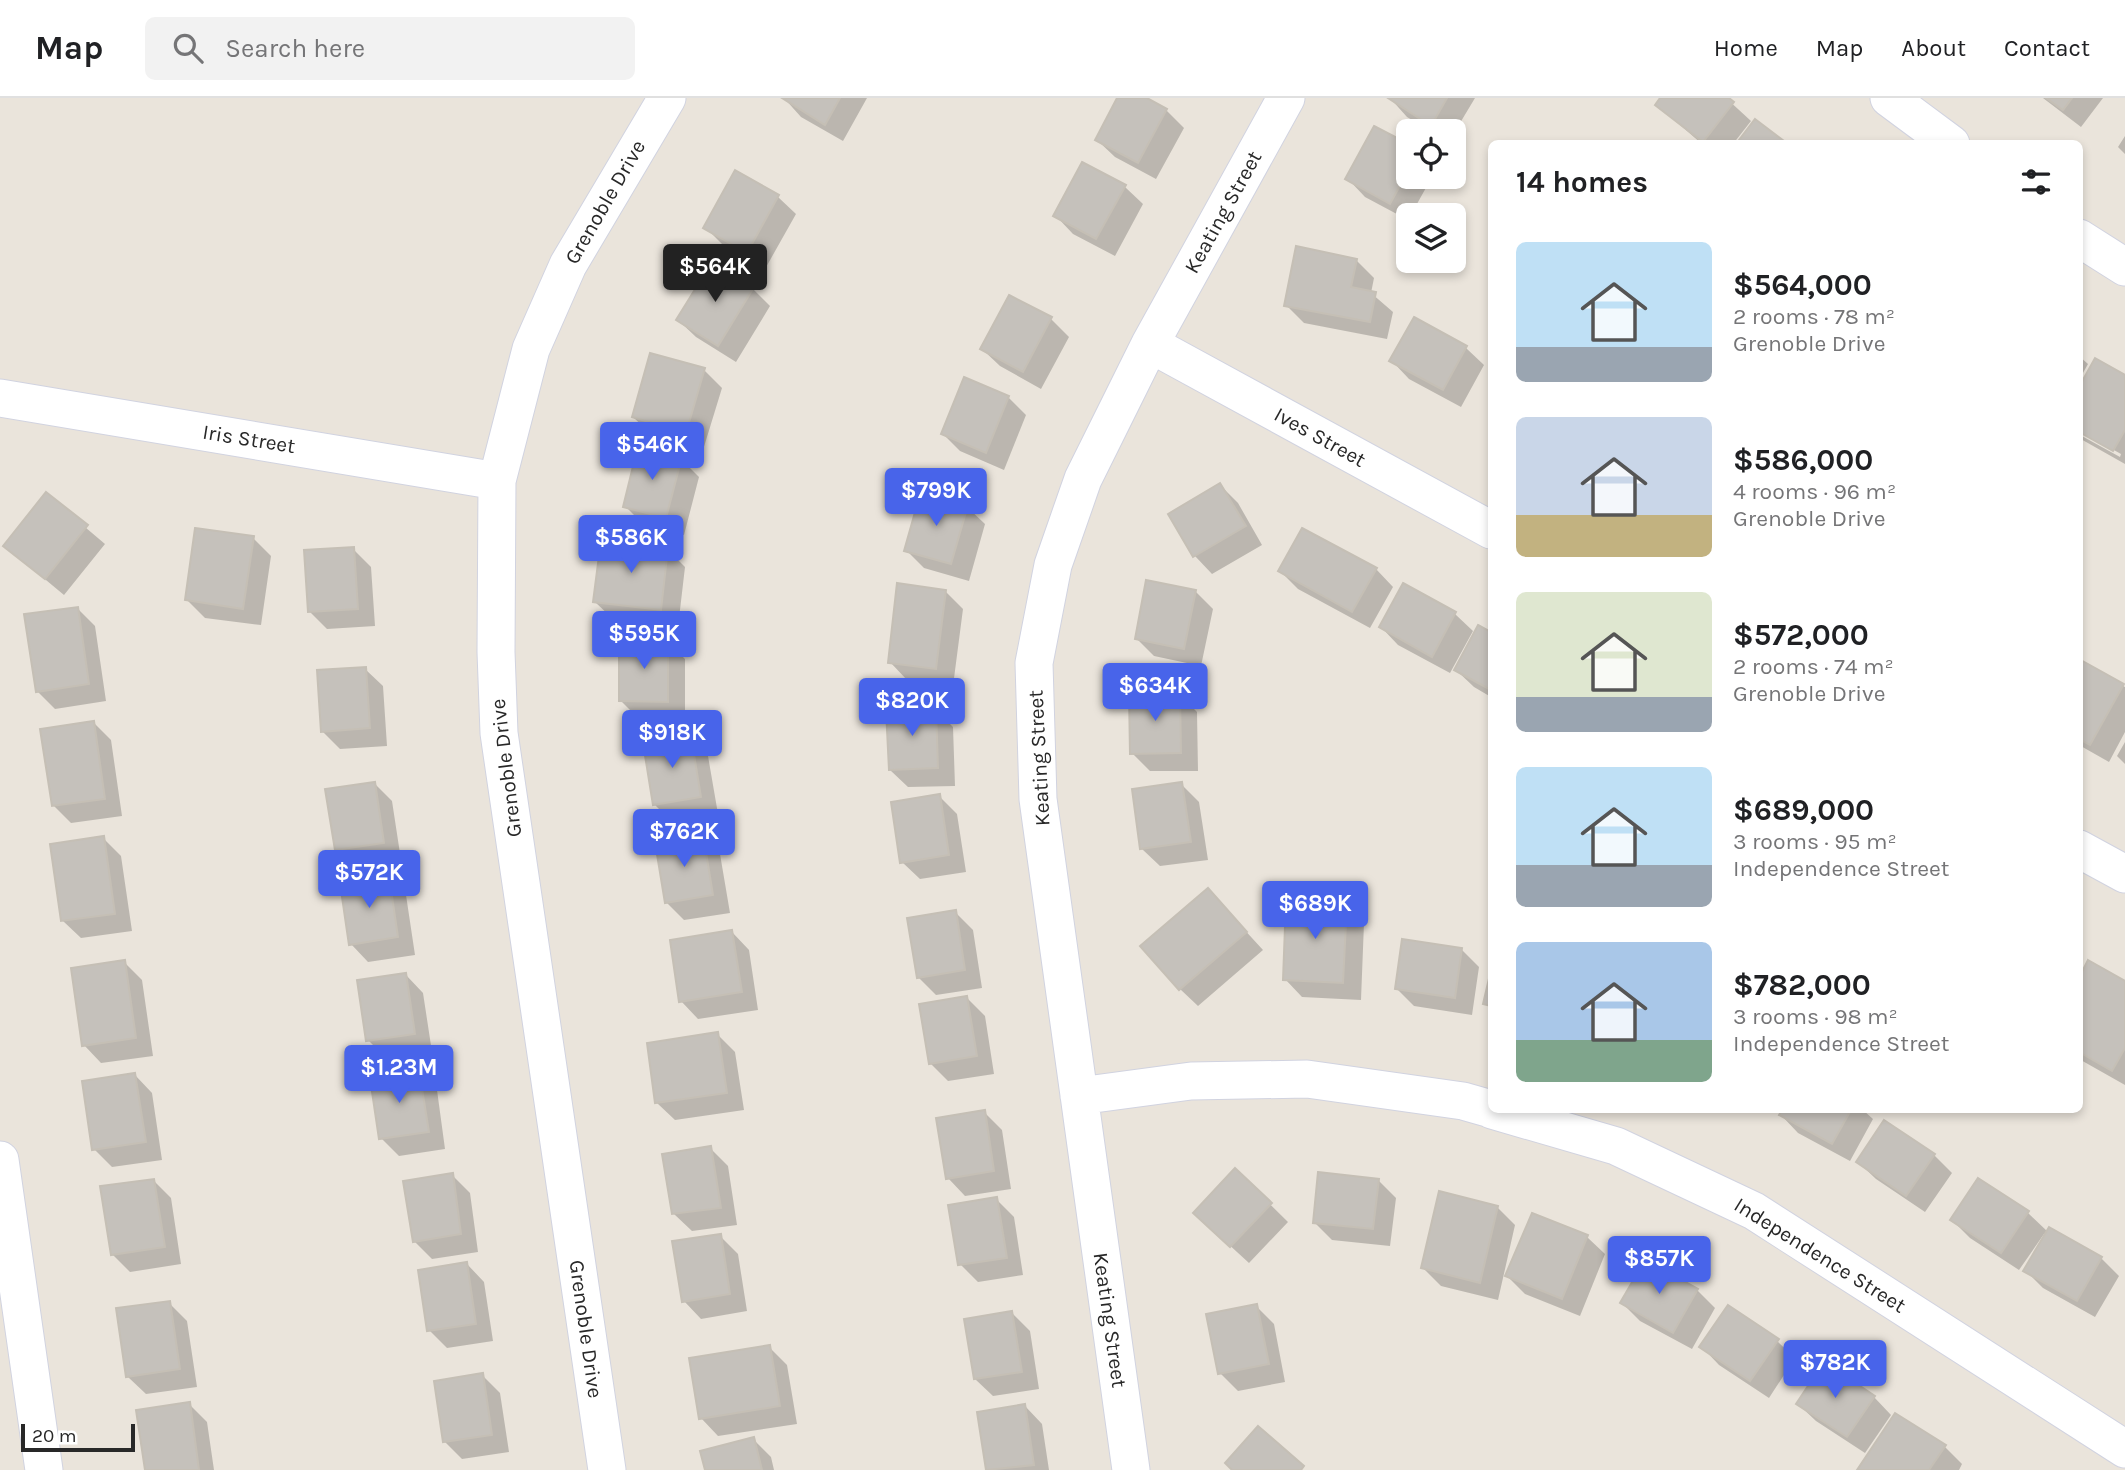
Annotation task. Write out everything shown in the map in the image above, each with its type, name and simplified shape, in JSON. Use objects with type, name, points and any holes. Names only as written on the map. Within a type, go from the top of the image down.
[{"type":"street","name":"Keating Street","points":[[1131,1470],[1038,799],[1034,663],[1053,565],[1083,479],[1150,344],[1286,98]]},
{"type":"street","points":[[1889,98],[1946,140]]},
{"type":"street","name":"Grenoble Drive","points":[[607,1470],[499,733],[496,652],[497,481],[531,349],[568,265],[654,102]]},
{"type":"street","points":[[2083,241],[2125,267]]},
{"type":"street","name":"Ives Street","points":[[1150,344],[1488,528]]},
{"type":"street","name":"Iris Street","points":[[0,397],[497,481]]},
{"type":"street","points":[[2083,851],[2125,874]]},
{"type":"street","name":"Independence Street","points":[[1079,1096],[1191,1082],[1307,1079],[1463,1101],[1488,1108]]},
{"type":"street","name":"Independence Street","points":[[1505,1113],[1616,1146],[1754,1211],[2125,1449]]},
{"type":"street","points":[[0,1160],[44,1470]]},
{"type":"building","points":[[782,98],[840,98],[825,125]]},
{"type":"building","points":[[1117,98],[1147,98],[1167,109],[1138,163],[1095,140]]},
{"type":"building","points":[[1388,98],[1447,98],[1435,119],[1420,119]]},
{"type":"building","points":[[1660,98],[1729,98],[1734,102],[1705,140],[1700,140],[1655,105]]},
{"type":"building","points":[[2046,98],[2072,98],[2063,110]]},
{"type":"building","points":[[1755,119],[1783,140],[1739,140]]},
{"type":"building","points":[[1374,126],[1396,137],[1396,189],[1398,189],[1390,204],[1345,179]]},
{"type":"building","points":[[1082,162],[1126,185],[1096,239],[1053,216]]},
{"type":"building","points":[[735,170],[779,195],[747,253],[703,228]]},
{"type":"building","points":[[1296,246],[1357,259],[1351,287],[1376,292],[1370,322],[1284,306]]},
{"type":"building","points":[[712,262],[754,287],[718,346],[676,320]]},
{"type":"building","points":[[1009,295],[1052,317],[1023,372],[980,349]]},
{"type":"building","points":[[1414,317],[1467,346],[1443,390],[1389,361]]},
{"type":"building","points":[[650,353],[705,368],[686,433],[632,417]]},
{"type":"building","points":[[2095,358],[2125,375],[2125,430],[2113,451],[2083,434],[2083,380]]},
{"type":"building","points":[[964,377],[1009,396],[986,453],[941,434]]},
{"type":"building","points":[[638,446],[682,457],[666,518],[623,507]]},
{"type":"building","points":[[1220,483],[1246,526],[1193,557],[1168,514]]},
{"type":"building","points":[[921,491],[968,505],[951,564],[904,551]]},
{"type":"building","points":[[46,492],[88,525],[45,579],[3,546]]},
{"type":"building","points":[[195,528],[254,536],[243,609],[185,600]]},
{"type":"building","points":[[1302,528],[1377,568],[1352,612],[1278,571]]},
{"type":"building","points":[[601,540],[668,548],[661,610],[593,602]]},
{"type":"building","points":[[354,547],[358,609],[308,612],[304,550]]},
{"type":"building","points":[[1146,580],[1196,590],[1184,649],[1135,639]]},
{"type":"building","points":[[897,583],[946,590],[936,669],[888,663]]},
{"type":"building","points":[[1403,583],[1456,612],[1432,657],[1379,627]]},
{"type":"building","points":[[78,607],[89,684],[36,692],[24,614]]},
{"type":"building","points":[[1478,625],[1488,630],[1488,688],[1454,670]]},
{"type":"building","points":[[619,640],[668,640],[668,702],[619,701]]},
{"type":"building","points":[[2083,661],[2124,684],[2090,745],[2083,741]]},
{"type":"building","points":[[366,667],[370,728],[321,732],[317,670]]},
{"type":"building","points":[[1129,693],[1180,693],[1181,753],[1130,754]]},
{"type":"building","points":[[936,707],[938,768],[889,770],[886,709]]},
{"type":"building","points":[[94,721],[105,799],[52,806],[40,729]]},
{"type":"building","points":[[691,736],[701,797],[653,805],[643,743]]},
{"type":"building","points":[[375,782],[384,843],[335,850],[325,789]]},
{"type":"building","points":[[1182,782],[1191,842],[1140,849],[1132,789]]},
{"type":"building","points":[[940,794],[949,855],[900,863],[891,802]]},
{"type":"building","points":[[703,834],[713,895],[665,903],[655,842]]},
{"type":"building","points":[[104,836],[115,914],[61,921],[50,844]]},
{"type":"building","points":[[389,876],[398,937],[349,945],[340,883]]},
{"type":"building","points":[[1208,888],[1247,932],[1179,990],[1140,946]]},
{"type":"building","points":[[1286,900],[1347,903],[1343,983],[1283,980]]},
{"type":"building","points":[[956,910],[965,970],[917,978],[907,918]]},
{"type":"building","points":[[732,930],[742,992],[679,1002],[670,940]]},
{"type":"building","points":[[1402,939],[1462,948],[1455,998],[1395,989]]},
{"type":"building","points":[[125,960],[136,1038],[82,1046],[71,968]]},
{"type":"building","points":[[2088,960],[2125,981],[2125,1048],[2112,1071],[2083,1054],[2083,970]]},
{"type":"building","points":[[406,973],[415,1034],[366,1041],[357,980]]},
{"type":"building","points":[[1488,983],[1488,1005],[1483,1004]]},
{"type":"building","points":[[967,996],[977,1056],[929,1064],[919,1004]]},
{"type":"building","points":[[718,1032],[727,1093],[655,1103],[647,1043]]},
{"type":"building","points":[[419,1070],[429,1132],[379,1139],[370,1078]]},
{"type":"building","points":[[135,1073],[146,1142],[92,1150],[82,1081]]},
{"type":"building","points":[[985,1110],[994,1171],[946,1179],[936,1118]]},
{"type":"building","points":[[1780,1113],[1849,1113],[1832,1144],[1779,1115]]},
{"type":"building","points":[[1884,1120],[1935,1154],[1906,1196],[1856,1162]]},
{"type":"building","points":[[711,1146],[721,1208],[672,1214],[662,1154]]},
{"type":"building","points":[[1235,1168],[1272,1203],[1230,1247],[1193,1213]]},
{"type":"building","points":[[1318,1172],[1379,1179],[1373,1229],[1313,1223]]},
{"type":"building","points":[[453,1173],[461,1234],[413,1242],[403,1181]]},
{"type":"building","points":[[1978,1178],[2029,1211],[2001,1253],[1950,1220]]},
{"type":"building","points":[[154,1179],[165,1247],[111,1255],[100,1186]]},
{"type":"building","points":[[1439,1191],[1498,1206],[1480,1283],[1421,1268]]},
{"type":"building","points":[[997,1197],[1007,1258],[958,1265],[948,1205]]},
{"type":"building","points":[[1532,1213],[1588,1235],[1562,1299],[1505,1276]]},
{"type":"building","points":[[2049,1227],[2102,1257],[2077,1301],[2023,1271]]},
{"type":"building","points":[[721,1234],[730,1294],[682,1302],[672,1241]]},
{"type":"building","points":[[1645,1260],[1698,1289],[1673,1333],[1620,1303]]},
{"type":"building","points":[[467,1262],[476,1324],[427,1331],[418,1270]]},
{"type":"building","points":[[170,1301],[180,1369],[126,1377],[116,1308]]},
{"type":"building","points":[[1257,1304],[1269,1364],[1218,1374],[1206,1314]]},
{"type":"building","points":[[1728,1305],[1779,1339],[1750,1381],[1699,1347]]},
{"type":"building","points":[[1012,1311],[1022,1372],[974,1379],[964,1319]]},
{"type":"building","points":[[770,1345],[780,1406],[699,1419],[689,1358]]},
{"type":"building","points":[[1824,1362],[1875,1396],[1847,1437],[1796,1404]]},
{"type":"building","points":[[483,1373],[492,1435],[443,1442],[434,1381]]},
{"type":"building","points":[[190,1402],[199,1470],[145,1470],[136,1410]]},
{"type":"building","points":[[1025,1404],[1034,1465],[986,1470],[977,1412]]},
{"type":"building","points":[[1895,1413],[1946,1445],[1929,1470],[1857,1470]]},
{"type":"building","points":[[1258,1426],[1304,1466],[1301,1470],[1232,1470],[1225,1463]]},
{"type":"building","points":[[754,1437],[762,1470],[705,1470],[700,1451]]}]
